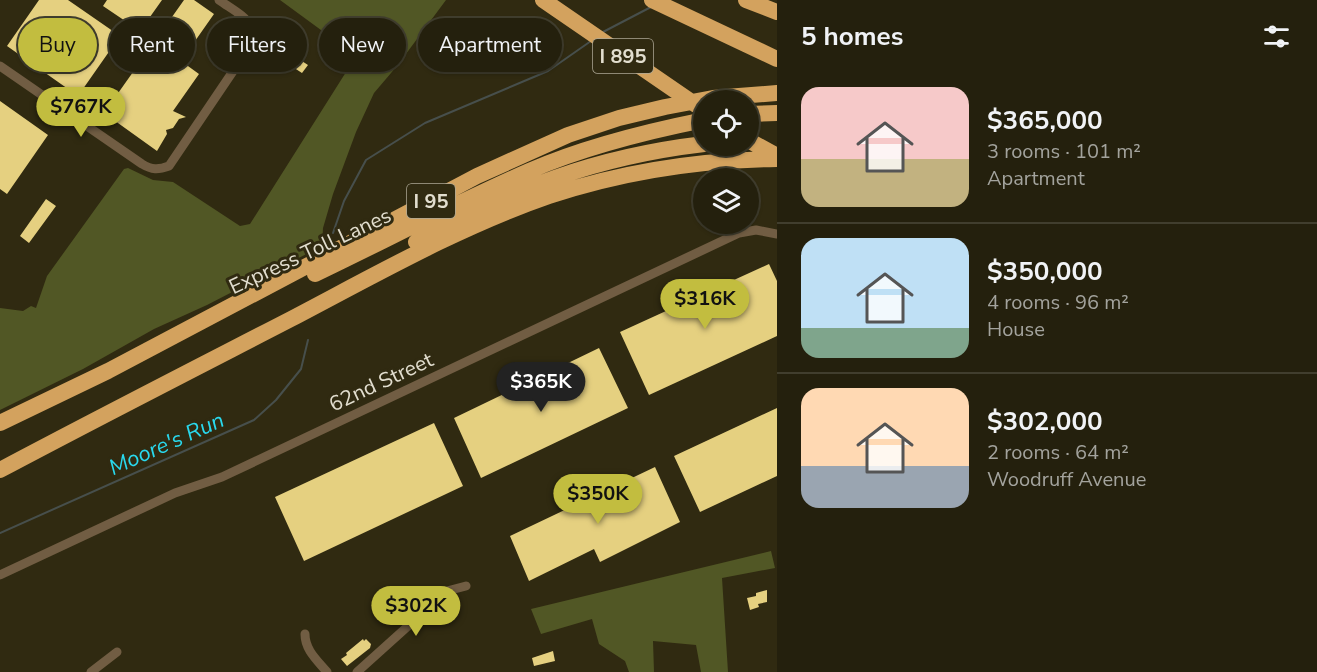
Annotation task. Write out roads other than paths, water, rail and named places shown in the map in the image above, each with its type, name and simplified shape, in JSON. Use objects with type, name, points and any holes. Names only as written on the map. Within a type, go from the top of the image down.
[{"type":"highway","name":"I 895","points":[[543,0],[693,103]]},
{"type":"highway","points":[[652,0],[777,59]]},
{"type":"highway","points":[[676,0],[777,49]]},
{"type":"highway","points":[[746,0],[777,12]]},
{"type":"highway","name":"I 95","points":[[0,423],[108,371],[477,176],[568,135],[619,118],[665,107],[713,98],[777,93]]},
{"type":"highway","points":[[759,114],[777,113]]},
{"type":"highway","name":"Express Toll Lanes","points":[[108,371],[529,171],[575,153],[625,138],[693,123]]},
{"type":"highway","points":[[759,140],[777,140]]},
{"type":"highway","name":"Express Toll Lanes","points":[[330,298],[394,255],[467,215],[526,188],[617,159],[693,146]]},
{"type":"highway","points":[[759,146],[777,157]]},
{"type":"highway","name":"I 95","points":[[0,470],[330,298],[472,227],[552,195],[627,176],[678,166],[777,157]]},
{"type":"street","points":[[0,66],[142,164],[150,169],[159,170],[169,166],[250,44],[253,36],[252,27],[243,17],[219,0]]},
{"type":"street","name":"62nd Street","points":[[0,574],[175,493],[222,477],[739,233],[756,230],[777,234]]},
{"type":"street","points":[[357,672],[447,591],[466,586]]},
{"type":"street","points":[[305,634],[309,650],[327,672]]},
{"type":"street","points":[[91,672],[117,652]]},
{"type":"waterway","name":"Moore's Run","points":[[603,32],[651,7]]},
{"type":"waterway","name":"Moore's Run","points":[[333,233],[344,201],[366,160],[425,123],[548,71],[591,41]]},
{"type":"waterway","name":"Moore's Run","points":[[0,533],[254,420],[276,400],[301,369],[308,340]]}]
